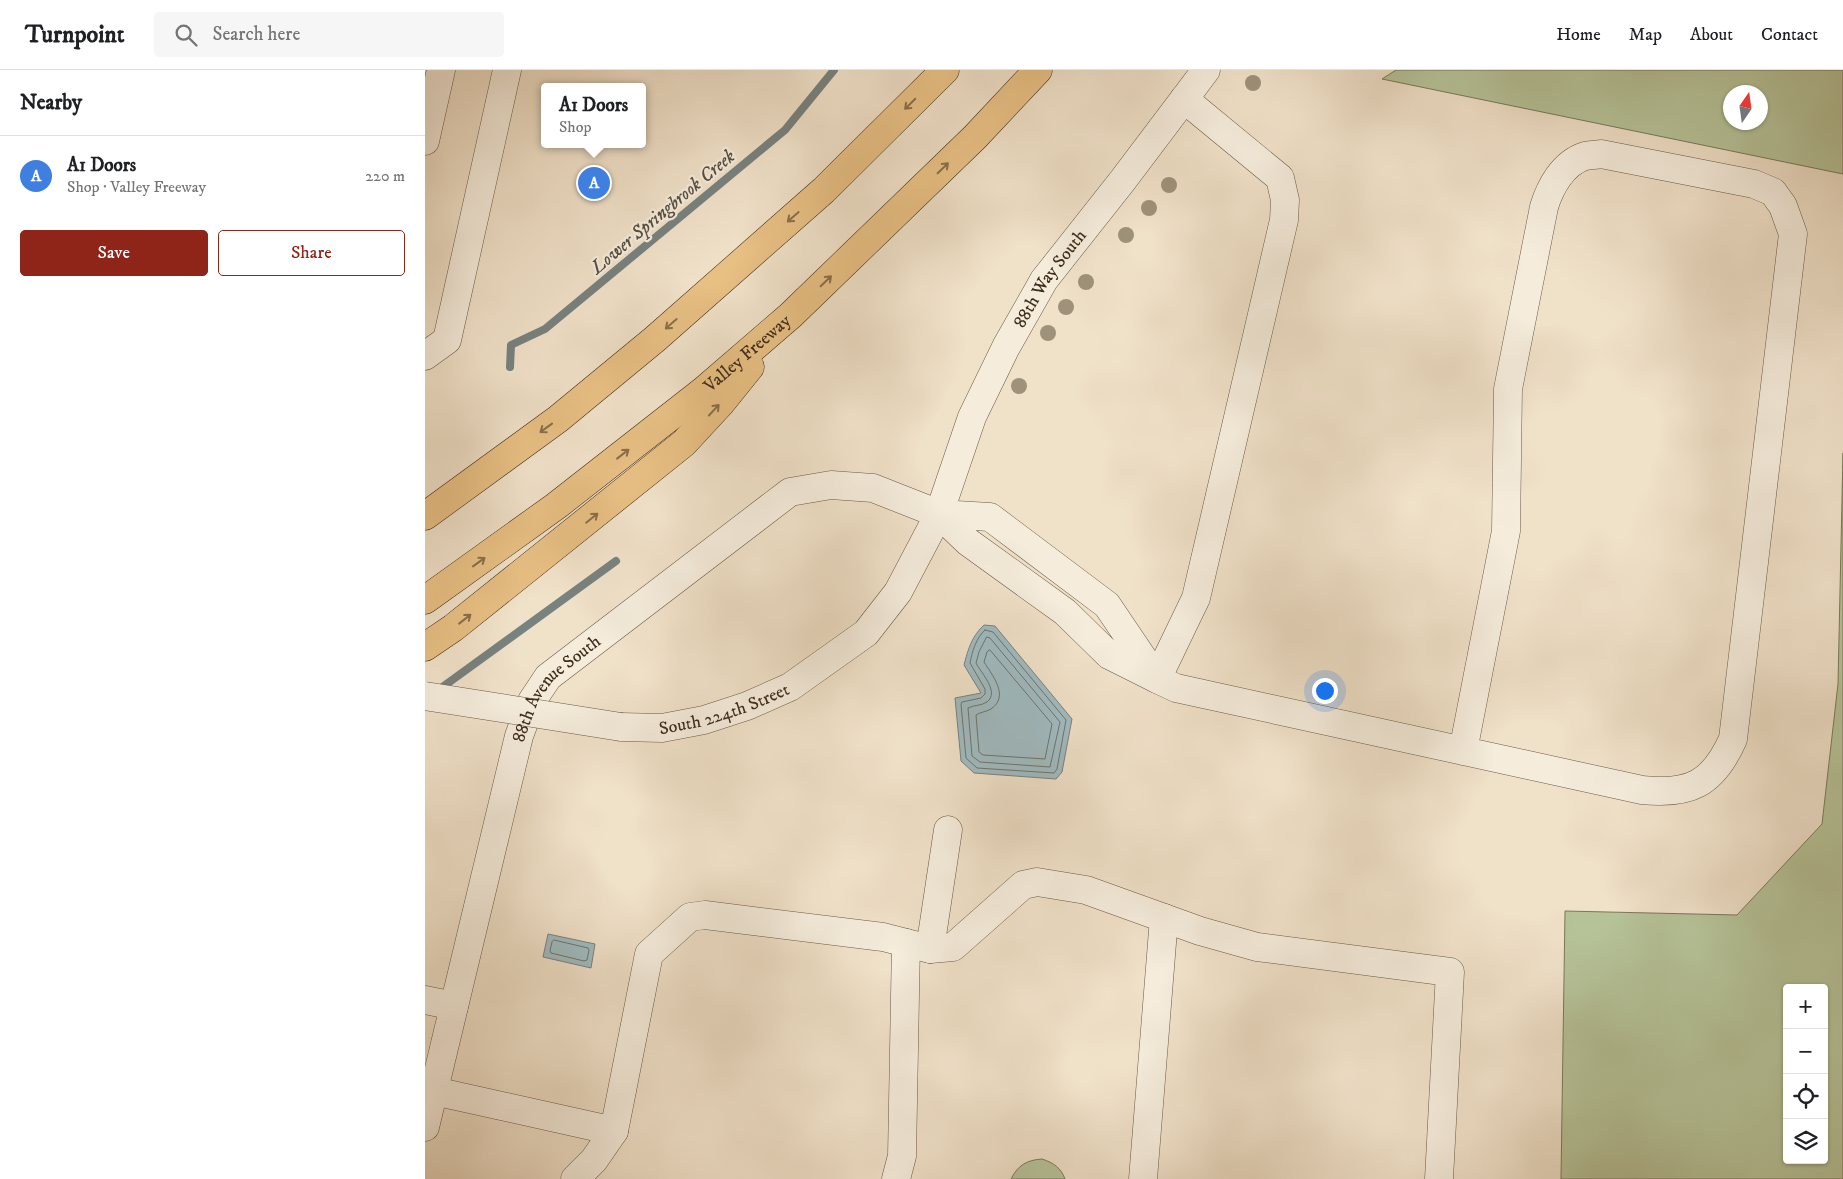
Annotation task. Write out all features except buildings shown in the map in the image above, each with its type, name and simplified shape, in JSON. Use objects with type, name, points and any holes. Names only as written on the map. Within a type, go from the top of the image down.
[{"type":"highway","points":[[425,516],[557,419],[655,338],[824,190],[945,70]]},
{"type":"highway","name":"Valley Freeway","points":[[425,600],[557,506],[703,391],[791,315],[975,137],[1038,70]]},
{"type":"highway","points":[[425,646],[476,610],[684,443],[721,403],[791,315]]},
{"type":"highway","points":[[425,501],[507,456]]},
{"type":"street","points":[[425,141],[441,70]]},
{"type":"street","points":[[425,356],[447,340],[507,70]]},
{"type":"street","name":"88th Way South","points":[[939,514],[972,417],[1005,347],[1043,280],[1123,180],[1206,70]]},
{"type":"street","points":[[1157,679],[1196,598],[1284,220],[1285,200],[1280,178],[1184,99]]},
{"type":"street","points":[[939,514],[968,542],[1065,612],[1109,655],[1176,688],[1463,751],[1642,790],[1663,792],[1688,788],[1712,775],[1725,758],[1733,739],[1793,234],[1783,206],[1773,192],[1754,184],[1601,154],[1585,156],[1573,162],[1556,179],[1548,193],[1508,389],[1506,531],[1463,751]]},
{"type":"street","name":"88th Avenue South","points":[[425,1128],[519,736],[533,701],[548,677],[790,492],[831,485],[873,488],[939,514]]},
{"type":"street","points":[[939,514],[990,517],[1107,605],[1157,679]]},
{"type":"street","name":"South 224th Street","points":[[425,696],[621,727],[663,728],[704,720],[747,706],[790,687],[866,633],[899,592],[939,514]]},
{"type":"street","points":[[1031,587],[1050,562]]},
{"type":"street","points":[[897,1179],[902,1156],[918,946],[948,830]]},
{"type":"street","points":[[575,1179],[594,1160],[614,1131],[649,954],[690,917],[705,915],[883,937],[918,946],[953,947],[1023,885],[1037,882],[1086,890],[1200,931],[1257,947],[1451,972],[1439,1179]]},
{"type":"street","points":[[1143,1179],[1164,918]]},
{"type":"street","points":[[425,1000],[454,1006]]},
{"type":"street","points":[[434,1091],[614,1131]]},
{"type":"green space","points":[[1396,70],[1843,70],[1843,174],[1382,79]]},
{"type":"green space","points":[[1843,453],[1843,1179],[1561,1179],[1565,911],[1737,915],[1822,824],[1838,684]]},
{"type":"green space","points":[[1042,1159],[1057,1166],[1065,1179],[1011,1179],[1023,1164]]},
{"type":"water","points":[[984,625],[995,626],[1072,719],[1062,772],[1056,779],[974,773],[961,761],[955,698],[981,693],[964,665],[971,643]]},
{"type":"water","points":[[548,934],[595,944],[591,968],[543,957]]},
{"type":"waterway","name":"Lower Springbrook Creek","points":[[510,367],[511,345],[545,329],[785,130],[834,70]]},
{"type":"waterway","points":[[437,691],[616,561]]},
{"type":"place","name":"A1 Doors","points":[[594,183]]}]
